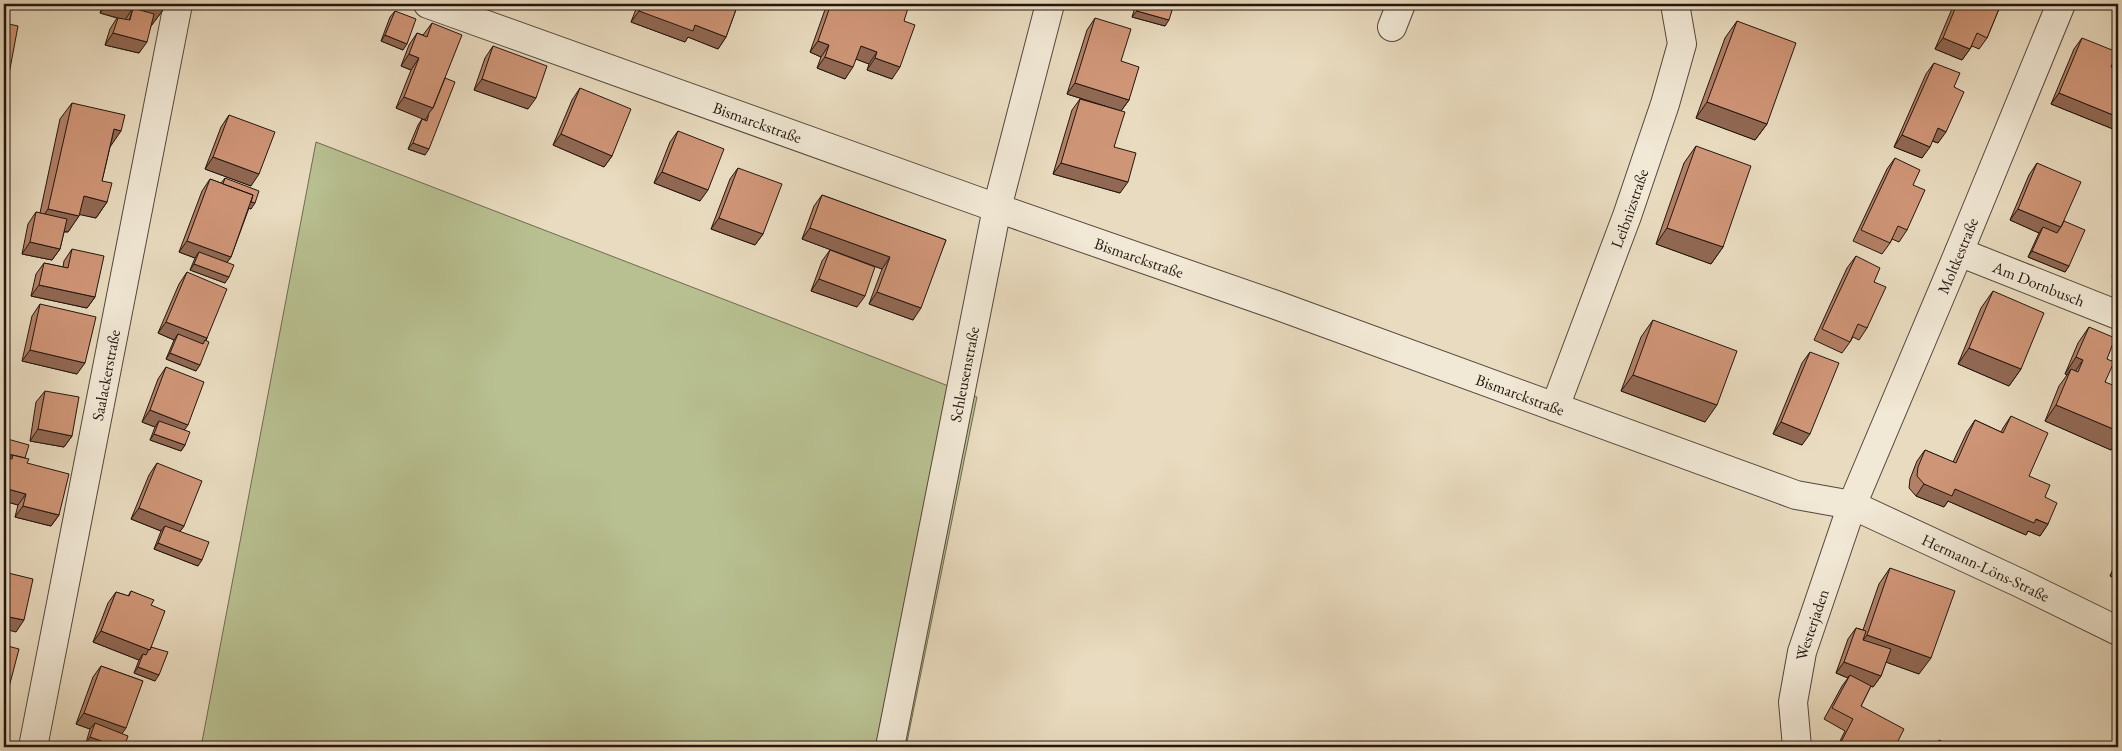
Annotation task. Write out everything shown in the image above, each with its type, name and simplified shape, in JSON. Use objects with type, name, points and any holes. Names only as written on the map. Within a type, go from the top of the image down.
[{"type":"street","name":"Saalackerstraße","points":[[33,747],[178,4]]},
{"type":"street","name":"Bismarckstraße","points":[[428,4],[997,208],[1276,305],[1796,495],[1852,505]]},
{"type":"street","name":"Schleusenstraße","points":[[890,747],[997,208],[1050,4]]},
{"type":"street","name":"Leibnizstraße","points":[[1555,407],[1627,216],[1666,104],[1682,44],[1676,4]]},
{"type":"street","name":"Moltkestraße","points":[[1852,505],[1960,252],[2061,4]]},
{"type":"street","name":"Am Dornbusch","points":[[1960,252],[2118,316]]},
{"type":"street","name":"Hermann-Löns-Straße","points":[[1852,505],[2022,584],[2118,632]]},
{"type":"street","name":"Westerjaden","points":[[1797,747],[1793,702],[1802,652],[1852,505]]},
{"type":"green space","points":[[316,142],[977,397],[906,747],[201,747]]},
{"type":"building","points":[[138,4],[164,4],[163,10]]},
{"type":"building","points":[[642,4],[738,4],[726,37],[695,25],[693,31],[639,11]]},
{"type":"building","points":[[831,4],[896,4],[908,8],[904,21],[915,25],[900,67],[875,58],[877,52],[861,46],[853,67],[825,57],[829,45],[818,41]]},
{"type":"building","points":[[1139,4],[1174,4],[1169,20],[1137,11]]},
{"type":"building","points":[[1957,4],[2001,4],[1987,38],[1977,33],[1970,49],[1943,38]]},
{"type":"building","points":[[133,8],[154,14],[147,42],[113,33],[118,18],[130,20]]},
{"type":"building","points":[[395,11],[416,19],[407,44],[385,35]]},
{"type":"building","points":[[1095,18],[1131,29],[1121,61],[1139,67],[1129,100],[1075,83]]},
{"type":"building","points":[[1737,21],[1796,43],[1767,124],[1707,102]]},
{"type":"building","points":[[4,23],[18,26],[9,74],[4,73]]},
{"type":"building","points":[[432,23],[462,35],[433,108],[404,97],[419,58],[409,54],[417,33],[427,37]]},
{"type":"building","points":[[2082,38],[2117,52],[2111,67],[2118,70],[2118,117],[2059,93]]},
{"type":"building","points":[[493,46],[547,66],[536,98],[482,79]]},
{"type":"building","points":[[1934,63],[1960,73],[1954,87],[1964,92],[1946,132],[1938,128],[1930,147],[1902,135]]},
{"type":"building","points":[[445,78],[455,82],[429,149],[413,143],[422,119],[427,121]]},
{"type":"building","points":[[580,88],[631,109],[612,156],[561,134]]},
{"type":"building","points":[[1080,99],[1125,112],[1114,147],[1136,153],[1128,182],[1061,163]]},
{"type":"building","points":[[72,103],[125,115],[121,131],[114,129],[102,181],[112,183],[107,202],[84,196],[79,216],[48,209]]},
{"type":"building","points":[[229,115],[275,132],[259,174],[213,157]]},
{"type":"building","points":[[678,131],[724,149],[708,190],[662,172]]},
{"type":"building","points":[[1696,146],[1751,166],[1723,247],[1667,228]]},
{"type":"building","points":[[1895,158],[1920,170],[1913,185],[1925,190],[1907,230],[1898,226],[1890,243],[1861,230]]},
{"type":"building","points":[[2037,163],[2081,182],[2061,227],[2018,209]]},
{"type":"building","points":[[738,168],[782,184],[763,234],[719,218]]},
{"type":"building","points":[[225,178],[259,191],[255,203],[251,202],[253,195],[223,184]]},
{"type":"building","points":[[210,179],[253,195],[231,257],[187,241]]},
{"type":"building","points":[[822,195],[946,240],[921,308],[877,292],[890,257],[810,228]]},
{"type":"building","points":[[36,212],[67,219],[60,249],[30,242]]},
{"type":"building","points":[[2064,221],[2085,230],[2069,266],[2032,251],[2043,227],[2057,233]]},
{"type":"building","points":[[72,249],[104,256],[95,297],[39,285],[44,263],[68,268]]},
{"type":"building","points":[[830,250],[875,267],[865,296],[819,279]]},
{"type":"building","points":[[199,252],[234,265],[229,277],[194,264]]},
{"type":"building","points":[[1856,256],[1880,268],[1874,282],[1886,287],[1867,328],[1858,324],[1850,342],[1822,329]]},
{"type":"building","points":[[187,272],[227,289],[207,338],[166,322]]},
{"type":"building","points":[[1993,291],[2044,313],[2021,369],[1969,348]]},
{"type":"building","points":[[40,304],[96,317],[85,363],[30,350]]},
{"type":"building","points":[[1653,320],[1737,351],[1717,405],[1633,375]]},
{"type":"building","points":[[2089,327],[2115,338],[2107,359],[2114,362],[2105,382],[2118,387],[2118,431],[2056,405],[2071,369],[2078,372],[2083,360],[2076,357]]},
{"type":"building","points":[[178,334],[203,344],[205,340],[209,342],[200,365],[170,353]]},
{"type":"building","points":[[1810,352],[1839,363],[1810,434],[1781,422]]},
{"type":"building","points":[[166,367],[204,382],[188,425],[150,410]]},
{"type":"building","points":[[45,391],[79,397],[72,436],[38,429]]},
{"type":"building","points":[[2011,416],[2048,433],[2029,476],[2050,485],[2045,497],[2057,503],[2048,524],[2036,519],[2034,523],[1955,489],[1952,496],[1924,484],[1917,476],[1918,467],[1925,450],[1956,463],[1975,420],[2003,433]]},
{"type":"building","points":[[159,421],[190,432],[185,445],[154,434]]},
{"type":"building","points":[[4,438],[29,445],[25,458],[4,453]]},
{"type":"building","points":[[13,455],[29,459],[27,463],[69,474],[59,515],[23,506],[26,494],[4,488],[4,457],[12,459]]},
{"type":"building","points":[[157,463],[202,481],[184,526],[139,508]]},
{"type":"building","points":[[165,526],[209,542],[202,560],[158,543]]},
{"type":"building","points":[[2118,561],[2118,572],[2114,570]]},
{"type":"building","points":[[1890,568],[1955,591],[1931,658],[1867,635]]},
{"type":"building","points":[[4,572],[33,579],[24,620],[4,616]]},
{"type":"building","points":[[131,591],[154,600],[151,605],[165,611],[150,650],[101,631],[116,592],[129,596]]},
{"type":"building","points":[[1856,628],[1866,631],[1863,640],[1891,649],[1881,676],[1844,662]]},
{"type":"building","points":[[4,645],[19,649],[8,691],[4,690]]},
{"type":"building","points":[[151,647],[168,652],[159,675],[138,667],[143,654],[146,655]]},
{"type":"building","points":[[101,666],[143,681],[126,728],[84,713]]},
{"type":"building","points":[[1850,675],[1871,686],[1861,706],[1904,729],[1895,747],[1846,747],[1840,744],[1853,719],[1832,708]]},
{"type":"building","points":[[95,723],[128,736],[124,747],[118,747],[90,737]]},
{"type":"building","points":[[1939,740],[1952,747],[1935,747]]}]
